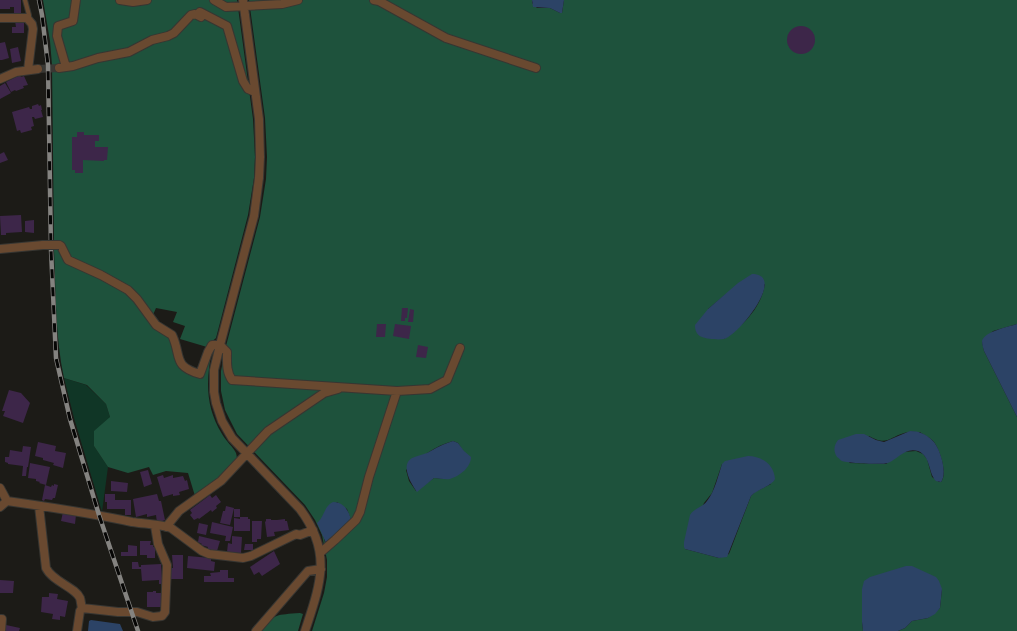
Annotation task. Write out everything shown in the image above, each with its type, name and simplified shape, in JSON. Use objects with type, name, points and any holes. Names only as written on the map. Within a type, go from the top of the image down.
[{"type":"street","points":[[76,0],[73,21],[58,26],[57,36],[62,67],[73,66],[98,58],[129,52],[152,40],[174,33],[191,14],[195,14],[200,17],[200,12],[228,26],[243,81],[248,89],[255,92]]},
{"type":"street","points":[[120,0],[133,2],[147,0]]},
{"type":"street","points":[[214,0],[226,7],[243,3],[282,4],[298,0]]},
{"type":"street","points":[[374,0],[379,1],[446,38],[536,68]]},
{"type":"street","points":[[243,3],[260,138],[257,200],[214,370],[214,387],[216,403],[227,430],[232,438],[300,510],[313,530],[320,553],[321,569],[318,592],[305,631]]},
{"type":"street","points":[[0,18],[27,18],[32,24],[33,29],[28,70]]},
{"type":"street","points":[[0,79],[16,72],[38,69]]},
{"type":"street","points":[[0,250],[43,245],[61,246],[68,260],[121,286],[137,299],[156,325],[172,335],[179,359],[186,369],[200,374],[212,345],[220,344]]},
{"type":"street","points":[[220,344],[227,352],[228,372],[232,380],[397,391],[430,389],[447,380],[460,348]]},
{"type":"street","points":[[166,527],[179,511],[221,481],[268,431],[324,393],[346,387]]},
{"type":"street","points":[[320,553],[356,520],[360,512],[369,477],[397,391]]},
{"type":"street","points":[[0,488],[7,502]]},
{"type":"street","points":[[0,508],[7,502],[73,510],[171,528],[202,551],[209,554],[243,558],[251,556],[296,534],[300,535],[313,530]]},
{"type":"street","points":[[39,506],[46,568],[50,575],[79,597],[82,608],[80,611],[77,631]]},
{"type":"street","points":[[82,608],[118,612],[137,612],[154,617],[162,616],[165,612],[167,565],[158,544],[155,526]]},
{"type":"street","points":[[256,631],[308,571],[321,569]]},
{"type":"street","points":[[0,619],[2,619],[1,631]]},
{"type":"lane","points":[[25,0],[29,14],[28,19]]},
{"type":"green space","points":[[43,0],[237,0],[253,119],[255,157],[254,178],[248,215],[216,338],[207,347],[180,339],[185,326],[173,322],[177,312],[156,308],[152,317],[138,298],[73,261],[54,242],[52,65],[50,41]]},
{"type":"green space","points":[[249,0],[532,0],[532,3],[537,8],[550,8],[562,13],[564,0],[1017,0],[1017,324],[993,331],[982,342],[984,351],[1017,417],[1017,631],[898,631],[905,628],[912,621],[928,618],[940,608],[942,589],[862,589],[863,631],[312,631],[324,593],[327,577],[327,560],[322,535],[315,520],[305,505],[237,434],[225,410],[221,391],[221,371],[226,346],[260,217],[266,179],[267,157],[265,118]],"holes":[[[765,284],[763,293],[756,308],[745,322],[724,339],[708,309],[726,294]],[[906,432],[920,432],[933,441],[939,450],[944,474],[941,482],[932,477],[927,459],[923,454],[916,451],[903,452],[886,464],[849,463],[869,436],[884,441]],[[453,441],[458,443],[464,452],[449,479],[434,478],[416,491],[409,481],[406,470],[428,452]],[[722,464],[771,484],[755,492],[751,496],[729,554],[719,558],[685,549],[704,503],[712,493]],[[337,502],[347,509],[351,520],[325,543],[318,523]]]},
{"type":"green space","points":[[58,247],[66,261],[126,292],[171,337],[177,359],[201,377],[212,350],[208,393],[212,413],[223,436],[236,453],[237,463],[208,489],[195,496],[188,473],[166,471],[153,475],[149,467],[128,473],[108,467],[94,446],[94,431],[110,417],[106,404],[87,385],[64,378],[56,314],[54,250]]},
{"type":"green space","points":[[64,378],[86,385],[106,404],[110,417],[94,446],[108,467],[102,512],[74,418]]},
{"type":"green space","points":[[300,613],[303,614],[298,631],[259,631],[269,621],[277,616]]},
{"type":"water","points":[[532,0],[564,0],[562,13],[550,8],[533,7]]},
{"type":"water","points":[[752,274],[762,277],[765,283],[763,293],[757,305],[740,327],[724,339],[710,339],[699,335],[696,331],[695,325],[708,309],[738,283]]},
{"type":"water","points":[[1017,324],[1017,417],[984,351],[982,341],[992,332]]},
{"type":"water","points":[[910,431],[919,432],[925,435],[936,444],[942,461],[944,473],[941,482],[936,481],[933,478],[925,457],[918,451],[913,450],[905,452],[888,463],[879,464],[845,462],[837,457],[835,453],[835,446],[838,440],[856,434],[864,434],[884,442]]},
{"type":"water","points":[[453,441],[458,443],[471,457],[471,461],[467,468],[458,476],[450,479],[434,478],[417,492],[408,475],[407,465],[409,461],[412,458]]},
{"type":"water","points":[[748,456],[758,457],[766,462],[772,469],[775,479],[771,484],[757,491],[751,496],[727,557],[719,558],[685,549],[684,542],[690,515],[710,497],[722,464],[725,461]]},
{"type":"water","points":[[333,502],[343,505],[349,513],[351,520],[326,543],[317,523],[328,506]]},
{"type":"water","points":[[906,566],[912,566],[936,577],[942,589],[940,608],[935,614],[928,618],[912,621],[905,628],[898,631],[863,631],[862,589],[864,581],[870,577]]},
{"type":"water","points":[[89,621],[120,624],[123,631],[88,631]]},
{"type":"building","points":[[0,0],[21,0],[21,15],[14,15],[14,7],[10,7],[10,9],[0,9]]},
{"type":"building","points":[[15,21],[24,21],[24,33],[12,33],[12,27],[16,27]]},
{"type":"building","points":[[801,26],[811,30],[815,40],[811,50],[801,54],[791,50],[787,40],[791,30]]},
{"type":"building","points":[[5,42],[9,58],[0,60],[0,43]]},
{"type":"building","points":[[18,47],[21,61],[12,63],[10,49]]},
{"type":"building","points":[[20,75],[21,77],[24,76],[28,85],[23,86],[24,88],[11,92],[6,82]]},
{"type":"building","points":[[5,83],[11,93],[0,99],[0,86]]},
{"type":"building","points":[[38,104],[39,106],[41,105],[43,117],[35,119],[32,117],[34,126],[31,127],[32,130],[21,133],[20,130],[17,131],[12,112],[29,107],[32,109],[32,106]]},
{"type":"building","points":[[77,132],[84,132],[84,135],[99,135],[99,141],[95,141],[95,147],[108,147],[107,160],[83,160],[83,173],[75,173],[75,170],[72,170],[72,137],[77,137]]},
{"type":"building","points":[[4,152],[8,160],[0,163],[0,154]]},
{"type":"building","points":[[21,215],[22,232],[6,233],[6,235],[1,235],[0,216]]},
{"type":"building","points":[[34,220],[34,233],[25,232],[25,221]]},
{"type":"building","points":[[402,308],[408,308],[407,318],[405,318],[405,321],[401,321]]},
{"type":"building","points":[[410,309],[414,310],[413,322],[408,322]]},
{"type":"building","points":[[377,324],[386,324],[385,337],[376,337]]},
{"type":"building","points":[[395,324],[411,326],[409,339],[393,336]]},
{"type":"building","points":[[418,345],[428,347],[426,358],[416,357]]},
{"type":"building","points":[[9,390],[21,393],[30,403],[23,423],[3,416],[5,411],[2,411]]},
{"type":"building","points":[[38,442],[56,446],[55,451],[66,453],[63,468],[53,465],[54,463],[43,460],[43,458],[35,456]]},
{"type":"building","points":[[23,446],[31,447],[26,476],[22,476],[23,466],[8,464],[5,462],[5,457],[9,457],[10,450],[22,452]]},
{"type":"building","points":[[30,463],[50,467],[46,485],[39,483],[40,482],[36,481],[36,479],[28,478]]},
{"type":"building","points":[[148,470],[152,484],[144,487],[140,472]]},
{"type":"building","points":[[163,475],[164,478],[173,475],[173,478],[183,476],[185,481],[187,480],[189,489],[179,492],[180,495],[173,496],[173,494],[163,497],[157,477]]},
{"type":"building","points":[[111,481],[128,483],[127,492],[111,491]]},
{"type":"building","points":[[54,484],[58,485],[55,498],[52,500],[42,500],[45,485],[51,487],[52,485],[54,486]]},
{"type":"building","points":[[105,494],[115,494],[115,500],[131,500],[131,515],[125,515],[125,509],[107,509]]},
{"type":"building","points":[[157,494],[159,501],[161,501],[165,520],[157,523],[156,515],[147,517],[147,514],[136,517],[133,499]]},
{"type":"building","points":[[210,495],[212,498],[216,495],[221,502],[212,512],[211,510],[199,519],[194,520],[190,515],[192,513],[190,510]]},
{"type":"building","points":[[226,506],[234,508],[230,525],[220,523]]},
{"type":"building","points":[[234,509],[240,509],[240,517],[234,517]]},
{"type":"building","points":[[63,512],[76,515],[75,524],[61,521]]},
{"type":"building","points":[[240,517],[248,517],[248,519],[250,519],[250,531],[234,531],[234,518],[240,519]]},
{"type":"building","points":[[266,519],[285,519],[289,530],[274,532],[275,536],[267,537]]},
{"type":"building","points":[[252,521],[262,521],[261,539],[257,539],[257,542],[252,542]]},
{"type":"building","points":[[212,522],[233,527],[230,541],[225,541],[226,536],[210,533]]},
{"type":"building","points":[[199,523],[208,525],[206,535],[197,533]]},
{"type":"building","points":[[199,536],[220,541],[217,551],[207,549],[208,547],[201,545],[202,544],[198,542]]},
{"type":"building","points":[[232,536],[242,537],[241,553],[227,552],[228,543],[232,544]]},
{"type":"building","points":[[140,541],[151,541],[150,545],[155,547],[155,558],[147,558],[147,555],[140,555]]},
{"type":"building","points":[[245,544],[253,544],[253,550],[244,550]]},
{"type":"building","points":[[128,545],[137,546],[137,556],[121,556],[121,552],[128,552]]},
{"type":"building","points":[[274,551],[280,564],[262,576],[259,572],[254,575],[250,567]]},
{"type":"building","points":[[172,555],[183,555],[183,579],[169,579],[169,568],[173,568]]},
{"type":"building","points":[[188,556],[211,558],[211,561],[215,562],[214,571],[187,568]]},
{"type":"building","points":[[132,562],[138,562],[139,567],[141,567],[141,565],[161,564],[162,578],[164,578],[165,589],[161,589],[159,580],[142,581],[141,569],[132,569]]},
{"type":"building","points":[[220,570],[228,570],[228,578],[234,578],[234,582],[204,582],[204,576],[211,576],[210,573],[220,572]]},
{"type":"building","points":[[0,580],[14,581],[13,593],[0,593]]},
{"type":"building","points":[[156,591],[156,593],[162,593],[162,607],[147,607],[147,592]]},
{"type":"building","points":[[49,593],[58,594],[57,599],[68,601],[65,617],[60,616],[60,620],[52,619],[53,614],[41,612],[42,597],[49,597]]},
{"type":"building","points":[[6,625],[20,628],[19,631],[5,631]]},
{"type":"tunnel","points":[[38,69],[59,68]]},
{"type":"railway","points":[[39,0],[48,65],[51,250],[56,358],[70,419],[99,515],[138,631]]}]
